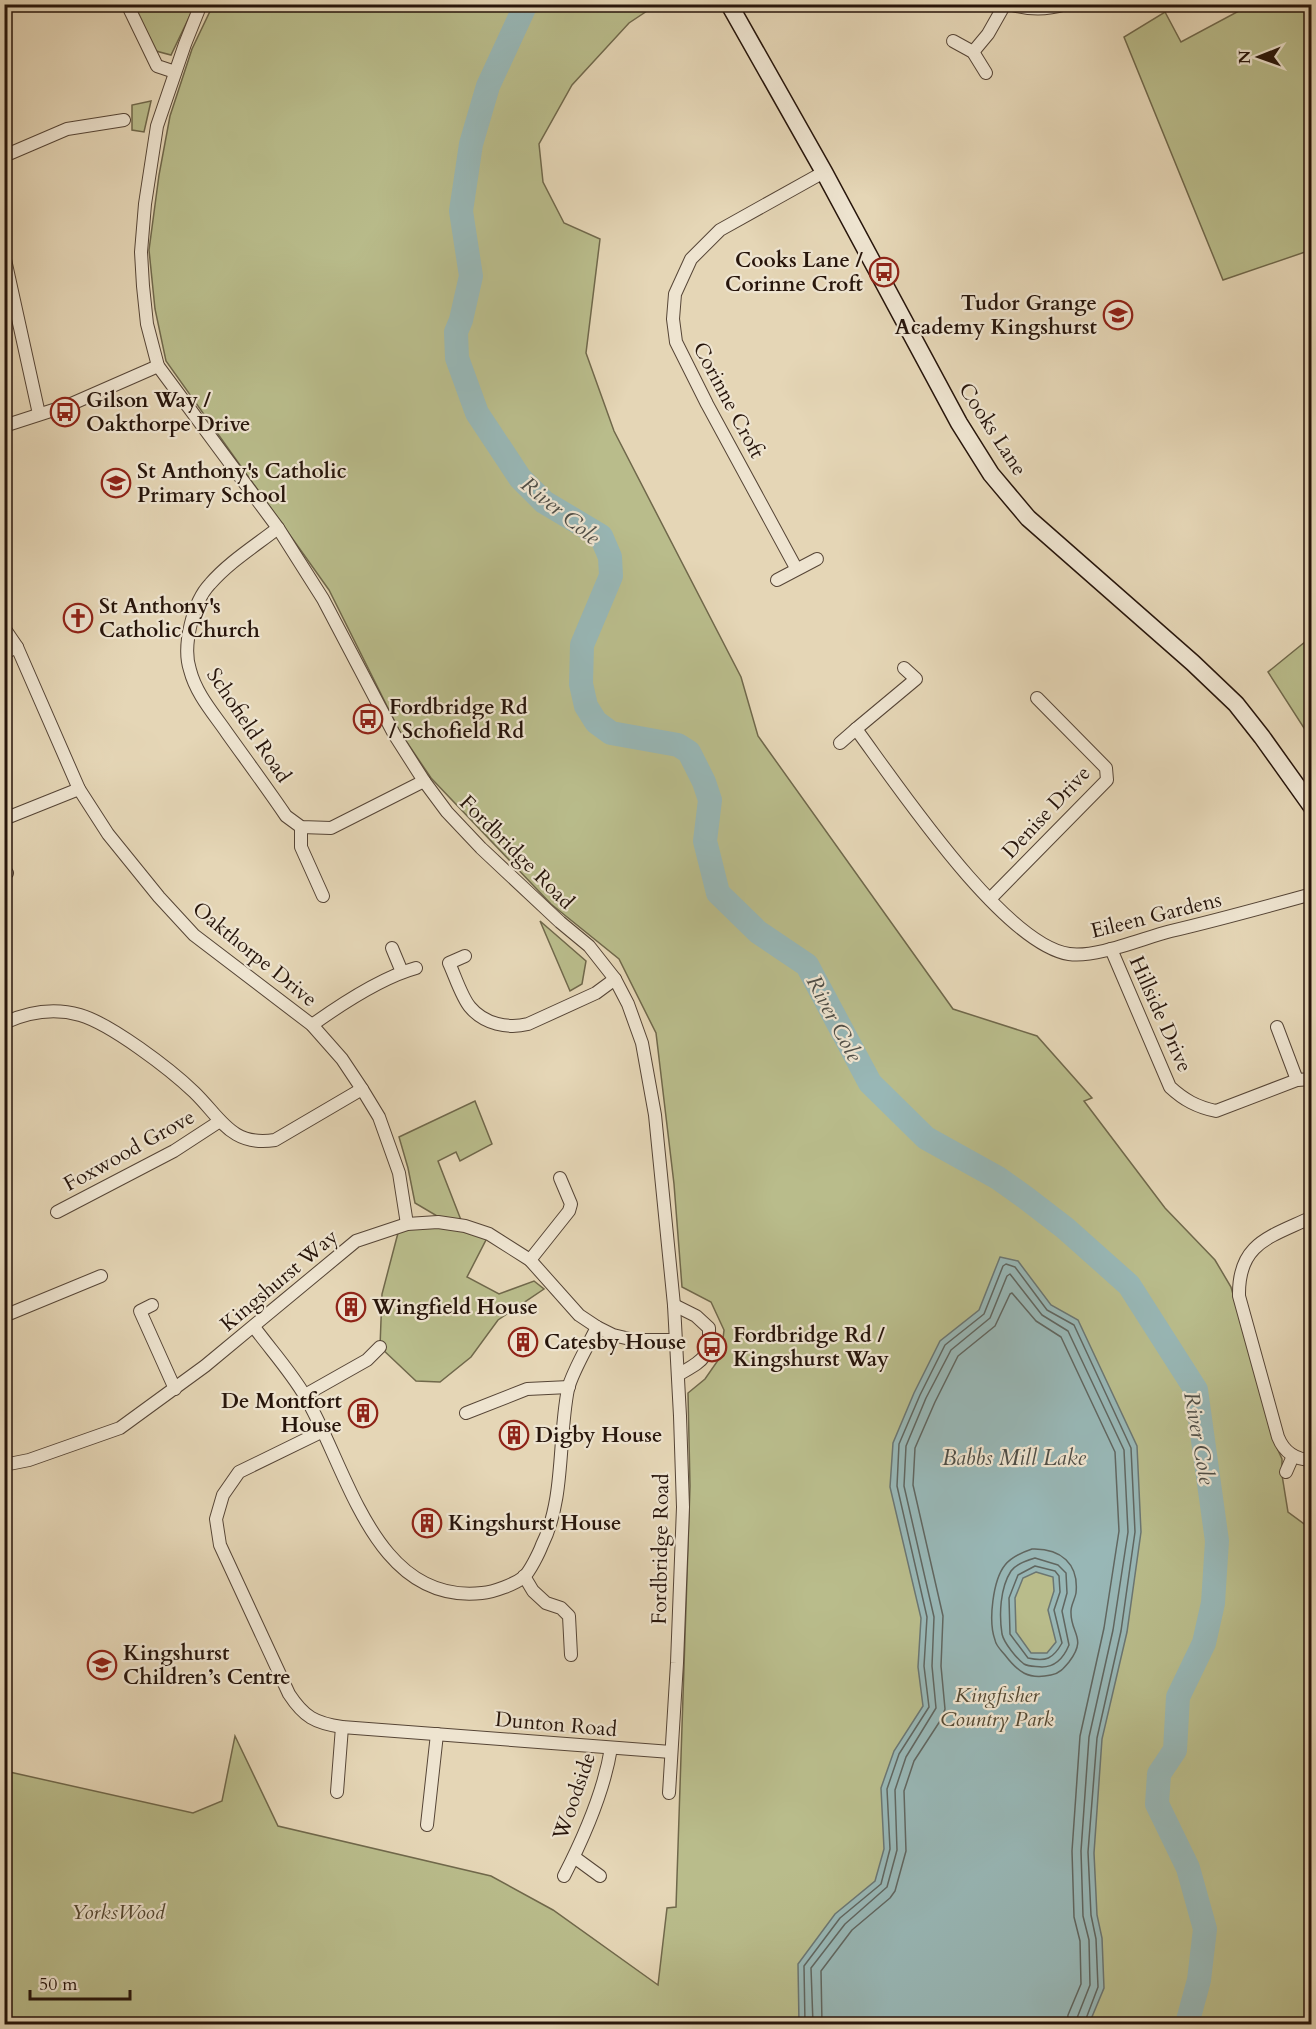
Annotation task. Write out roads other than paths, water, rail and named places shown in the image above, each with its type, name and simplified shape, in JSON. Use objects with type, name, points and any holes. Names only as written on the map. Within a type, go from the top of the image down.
[{"type":"street","points":[[127,4],[157,66],[175,72]]},
{"type":"street","name":"Fordbridge Road","points":[[201,4],[175,72],[158,126],[148,178],[141,252],[147,324],[158,366],[278,528],[323,599],[394,734],[424,781],[447,812],[481,848],[589,946],[615,979],[638,1029],[655,1115],[674,1305],[678,1375],[683,1507],[678,1663],[669,1793]]},
{"type":"street","name":"Cooks Lane","points":[[729,4],[824,172],[959,423],[991,474],[1028,518],[1193,663],[1236,704],[1311,807]]},
{"type":"street","points":[[973,52],[988,34],[1007,4],[1029,9],[1048,9],[1066,4]]},
{"type":"street","points":[[953,41],[973,52],[986,73]]},
{"type":"street","points":[[4,156],[67,129],[124,120]]},
{"type":"street","name":"Corinne Croft","points":[[796,568],[676,342],[673,319],[675,294],[691,259],[701,247],[720,230],[824,172]]},
{"type":"street","points":[[4,255],[39,414]]},
{"type":"street","points":[[4,426],[69,405],[158,366]]},
{"type":"street","name":"Schofield Road","points":[[278,528],[231,564],[209,584],[200,598],[191,617],[188,646],[189,669],[203,699],[286,816],[301,827]]},
{"type":"street","points":[[777,580],[817,559]]},
{"type":"street","name":"Oakthorpe Drive","points":[[4,628],[17,647],[79,789],[108,834],[159,897],[194,935],[312,1025],[342,1059],[379,1117],[399,1173],[407,1224]]},
{"type":"street","points":[[4,653],[17,647]]},
{"type":"street","points":[[840,743],[916,679],[904,668]]},
{"type":"street","name":"Denise Drive","points":[[990,899],[1107,780],[1106,768],[1036,698]]},
{"type":"street","name":"Eileen Gardens","points":[[856,729],[968,877],[1037,941],[1052,949],[1071,954],[1111,949],[1311,894]]},
{"type":"street","points":[[323,896],[301,847],[301,827],[332,828],[424,781]]},
{"type":"street","points":[[4,819],[79,789]]},
{"type":"street","points":[[392,948],[402,972]]},
{"type":"street","name":"Hillside Drive","points":[[1111,949],[1170,1087],[1182,1099],[1202,1108],[1216,1110],[1298,1080],[1311,1079]]},
{"type":"street","points":[[465,956],[449,963],[470,1007],[496,1024],[507,1026],[517,1027],[528,1024],[597,993],[615,979]]},
{"type":"street","points":[[312,1025],[333,1010],[402,972],[416,968]]},
{"type":"street","points":[[4,1023],[40,1012],[80,1015],[106,1028],[166,1068],[195,1093],[230,1131],[242,1138],[262,1142],[275,1140],[362,1089]]},
{"type":"street","points":[[1277,1027],[1298,1080]]},
{"type":"street","name":"Foxwood Grove","points":[[57,1212],[174,1152],[220,1121]]},
{"type":"street","points":[[530,1260],[569,1211],[571,1204],[560,1178]]},
{"type":"street","points":[[1311,1217],[1261,1241],[1252,1248],[1239,1286],[1239,1296],[1278,1437],[1285,1450],[1293,1456],[1311,1460]]},
{"type":"street","name":"Kingshurst Way","points":[[4,1465],[29,1460],[120,1428],[175,1389],[254,1327],[356,1241],[407,1224],[438,1222],[465,1226],[489,1234],[530,1260],[579,1315],[597,1327],[613,1335],[634,1340],[676,1340]]},
{"type":"street","points":[[4,1316],[101,1276]]},
{"type":"street","points":[[152,1305],[140,1311],[175,1389]]},
{"type":"street","points":[[674,1305],[696,1316],[709,1329],[710,1348],[699,1363],[678,1375]]},
{"type":"street","points":[[254,1327],[304,1395],[367,1524],[390,1558],[417,1581],[444,1591],[467,1595],[494,1592],[524,1576],[543,1544],[553,1513],[568,1387],[597,1327]]},
{"type":"street","points":[[304,1395],[367,1360],[380,1347]]},
{"type":"street","points":[[466,1413],[527,1389],[568,1387]]},
{"type":"street","name":"Dunton Road","points":[[323,1431],[240,1472],[223,1495],[216,1519],[220,1545],[288,1694],[299,1710],[320,1723],[342,1726],[671,1752]]},
{"type":"street","points":[[1286,1472],[1293,1456]]},
{"type":"street","points":[[524,1576],[533,1591],[546,1603],[561,1608],[569,1616],[571,1655]]},
{"type":"street","points":[[337,1792],[342,1726]]},
{"type":"street","points":[[427,1826],[437,1734]]},
{"type":"street","name":"Woodside","points":[[564,1876],[574,1857],[607,1773],[611,1748]]},
{"type":"street","name":"Woodside","points":[[574,1857],[600,1876]]},
{"type":"water","name":"Babbs Mill Lake","points":[[1000,1257],[1018,1261],[1051,1305],[1078,1320],[1137,1446],[1141,1532],[1127,1632],[1102,1739],[1094,1853],[1104,1988],[1089,2024],[799,2024],[798,1964],[835,1914],[875,1881],[884,1849],[881,1788],[894,1751],[923,1706],[918,1667],[921,1618],[890,1487],[893,1443],[914,1393],[940,1341],[979,1310]],"holes":[[[1036,1572],[1053,1577],[1054,1591],[1048,1610],[1056,1642],[1047,1653],[1031,1653],[1016,1632],[1015,1598],[1023,1578]]]},
{"type":"waterway","name":"River Cole","points":[[526,4],[488,86],[471,144],[461,211],[471,276],[456,332],[457,358],[477,413],[520,478],[544,502],[601,536],[610,557],[611,576],[582,645],[581,684],[586,706],[596,722],[611,733],[678,745],[689,752],[710,800],[705,841],[718,893],[758,932],[807,965],[870,1083],[926,1138],[998,1178],[1026,1198],[1065,1228],[1129,1285],[1196,1390],[1217,1541],[1213,1603],[1204,1643],[1178,1697],[1175,1750],[1159,1774],[1157,1804],[1188,1868],[1205,1929],[1199,1980],[1187,2024]]},
{"type":"place","name":"Cooks Lane / Corinne Croft","points":[[884,272]]},
{"type":"place","name":"Tudor Grange Academy Kingshurst","points":[[1118,315]]},
{"type":"place","name":"Gilson Way / Oakthorpe Drive","points":[[65,412]]},
{"type":"place","name":"St Anthony's Catholic Primary School","points":[[116,483]]},
{"type":"place","name":"St Anthony's Catholic Church","points":[[78,618]]},
{"type":"place","name":"Fordbridge Rd / Schofield Rd","points":[[368,719]]},
{"type":"place","name":"Wingfield House","points":[[351,1307]]},
{"type":"place","name":"Catesby House","points":[[523,1342]]},
{"type":"place","name":"Fordbridge Rd / Kingshurst Way","points":[[712,1347]]},
{"type":"place","name":"De Montfort House","points":[[363,1413]]},
{"type":"place","name":"Digby House","points":[[514,1435]]},
{"type":"place","name":"Kingshurst House","points":[[427,1523]]},
{"type":"place","name":"Kingshurst Children’s Centre","points":[[102,1665]]},
{"type":"park label","name":"Kingfisher Country Park","points":[[997,1707]]},
{"type":"park label","name":"YorksWood","points":[[118,1912]]}]
